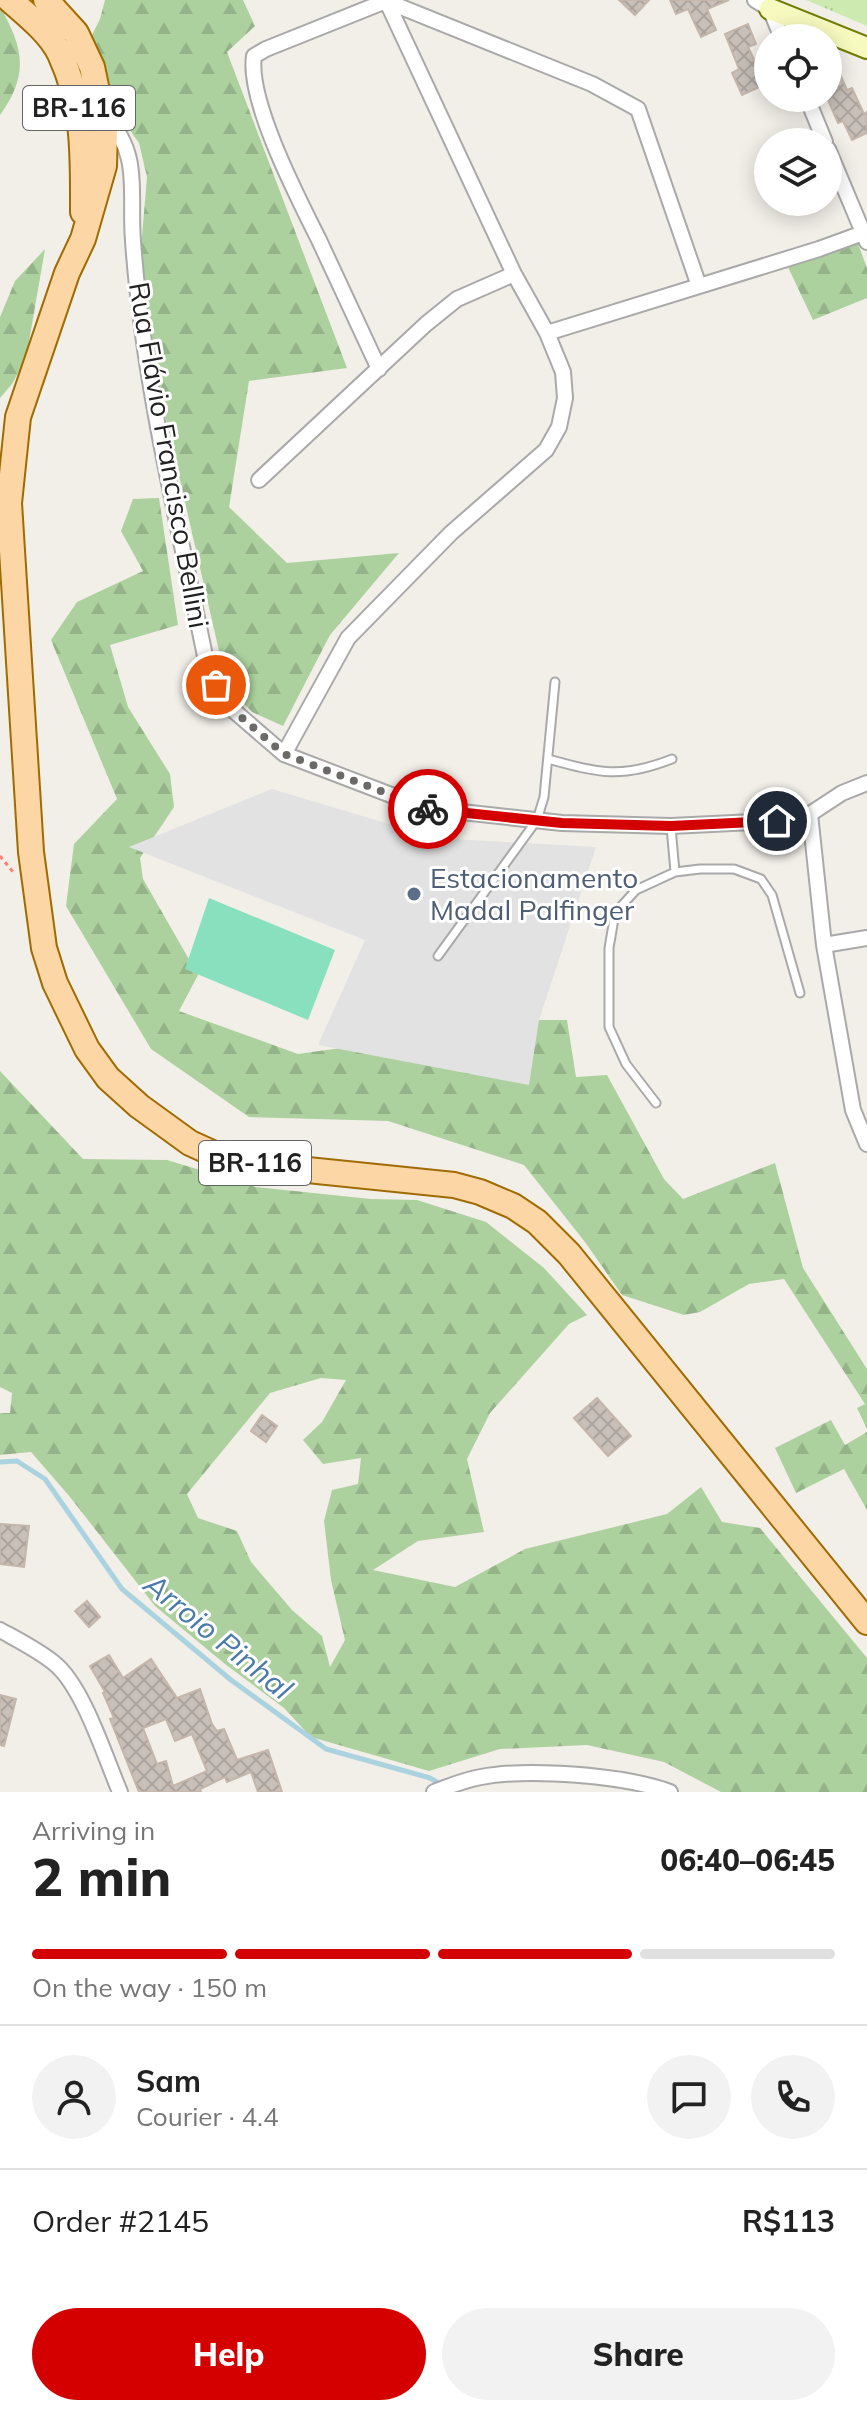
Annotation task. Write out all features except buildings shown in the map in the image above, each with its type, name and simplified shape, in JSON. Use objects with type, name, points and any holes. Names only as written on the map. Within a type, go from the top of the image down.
[{"type":"main road","name":"BR-116","points":[[10,0],[56,17],[76,33],[92,67],[105,129],[104,166],[83,239],[67,273],[18,417],[9,503],[36,899],[44,948],[55,983],[87,1049],[108,1078],[139,1106],[190,1143],[221,1157],[288,1168],[454,1185],[513,1206],[537,1222],[569,1254],[867,1622]]},
{"type":"main road","name":"BR-116","points":[[46,0],[56,17],[60,52],[80,113],[83,239]]},
{"type":"street","points":[[284,754],[348,638],[451,533],[546,450],[559,427],[565,398],[563,372],[547,333],[514,274],[386,0]]},
{"type":"street","points":[[379,369],[286,171],[257,95],[252,69],[254,56],[266,49],[386,0],[592,84],[638,109],[699,286]]},
{"type":"street","points":[[762,5],[774,24]]},
{"type":"street","points":[[762,5],[867,48]]},
{"type":"street","name":"Rua Flávio Francisco Bellini","points":[[76,102],[102,113],[125,141],[132,165],[133,241],[150,380],[207,666],[226,704],[284,754],[425,808],[537,820],[671,826],[777,821],[810,814]]},
{"type":"street","points":[[547,333],[865,238],[842,183]]},
{"type":"street","points":[[259,480],[457,299],[514,274]]},
{"type":"street","points":[[867,783],[842,793],[810,814],[824,945],[867,1144]]},
{"type":"street","points":[[824,945],[867,938]]},
{"type":"street","points":[[0,1630],[54,1662],[64,1672],[82,1703],[120,1792]]},
{"type":"street","points":[[434,1792],[477,1777],[497,1774],[609,1777],[670,1792]]},
{"type":"lane","points":[[438,956],[537,820],[544,797],[555,682]]},
{"type":"lane","points":[[548,759],[591,771],[616,774],[646,769],[672,759]]},
{"type":"lane","points":[[671,826],[675,872]]},
{"type":"lane","points":[[656,1103],[626,1064],[609,1027],[609,948],[615,913],[636,890],[675,872],[700,869],[734,869],[761,879],[772,895],[800,993]]},
{"type":"green space","points":[[105,0],[243,0],[255,26],[227,52],[347,368],[249,381],[229,507],[287,563],[399,553],[330,635],[283,726],[252,712],[227,686],[156,375],[141,248],[147,177],[139,143],[110,102],[108,80],[92,35]]},
{"type":"green space","points":[[806,0],[867,0],[867,26]]},
{"type":"green space","points":[[0,7],[14,36],[20,61],[16,87],[0,115]]},
{"type":"green space","points":[[857,241],[867,268],[867,298],[813,320],[787,265]]},
{"type":"green space","points":[[45,249],[26,359],[0,398],[0,317],[15,281]]},
{"type":"green space","points":[[159,498],[178,625],[110,645],[128,707],[170,774],[174,807],[140,858],[143,879],[198,975],[179,1011],[298,1054],[539,1020],[567,1020],[576,1077],[607,1075],[664,1179],[683,1199],[775,1163],[803,1268],[867,1369],[867,1429],[857,1408],[865,1404],[784,1279],[749,1284],[700,1312],[684,1315],[622,1295],[524,1165],[388,1121],[249,1117],[151,1049],[66,906],[74,844],[117,799],[51,640],[77,602],[143,571],[121,531],[133,499]]},
{"type":"green space","points":[[209,898],[335,950],[308,1020],[185,969]]},
{"type":"green space","points":[[0,1071],[83,1159],[167,1160],[256,1187],[371,1199],[417,1200],[486,1222],[544,1268],[587,1315],[569,1324],[490,1413],[467,1459],[484,1532],[418,1541],[373,1570],[455,1587],[525,1549],[667,1514],[701,1487],[722,1522],[760,1528],[867,1658],[867,1792],[721,1792],[664,1762],[587,1745],[500,1749],[429,1771],[311,1737],[284,1708],[155,1606],[31,1452],[0,1455],[0,1413],[10,1413],[12,1393],[0,1387]],"holes":[[[321,1378],[346,1380],[322,1422],[303,1440],[323,1464],[361,1458],[358,1484],[332,1490],[324,1521],[331,1580],[345,1640],[330,1667],[322,1636],[292,1610],[251,1562],[237,1531],[198,1518],[187,1494],[270,1393]]]},
{"type":"green space","points":[[831,1420],[845,1445],[867,1432],[867,1510],[844,1469],[796,1493],[775,1448]]},
{"type":"shaded area","name":"Estacionamento Madal Palfinger","points":[[272,789],[436,838],[596,847],[539,1020],[529,1085],[318,1045],[365,940],[129,847]]},
{"type":"waterway","name":"Arroio Pinhal","points":[[0,1462],[17,1461],[45,1479],[122,1589],[231,1680],[326,1749],[430,1778],[442,1785]]},
{"type":"way so far","points":[[216,685],[226,704],[284,754],[428,809]]},
{"type":"place","name":"Estacionamento Madal Palfinger","points":[[414,894]]},
{"type":"route","points":[[428,809],[562,823],[671,826],[777,821]]}]
